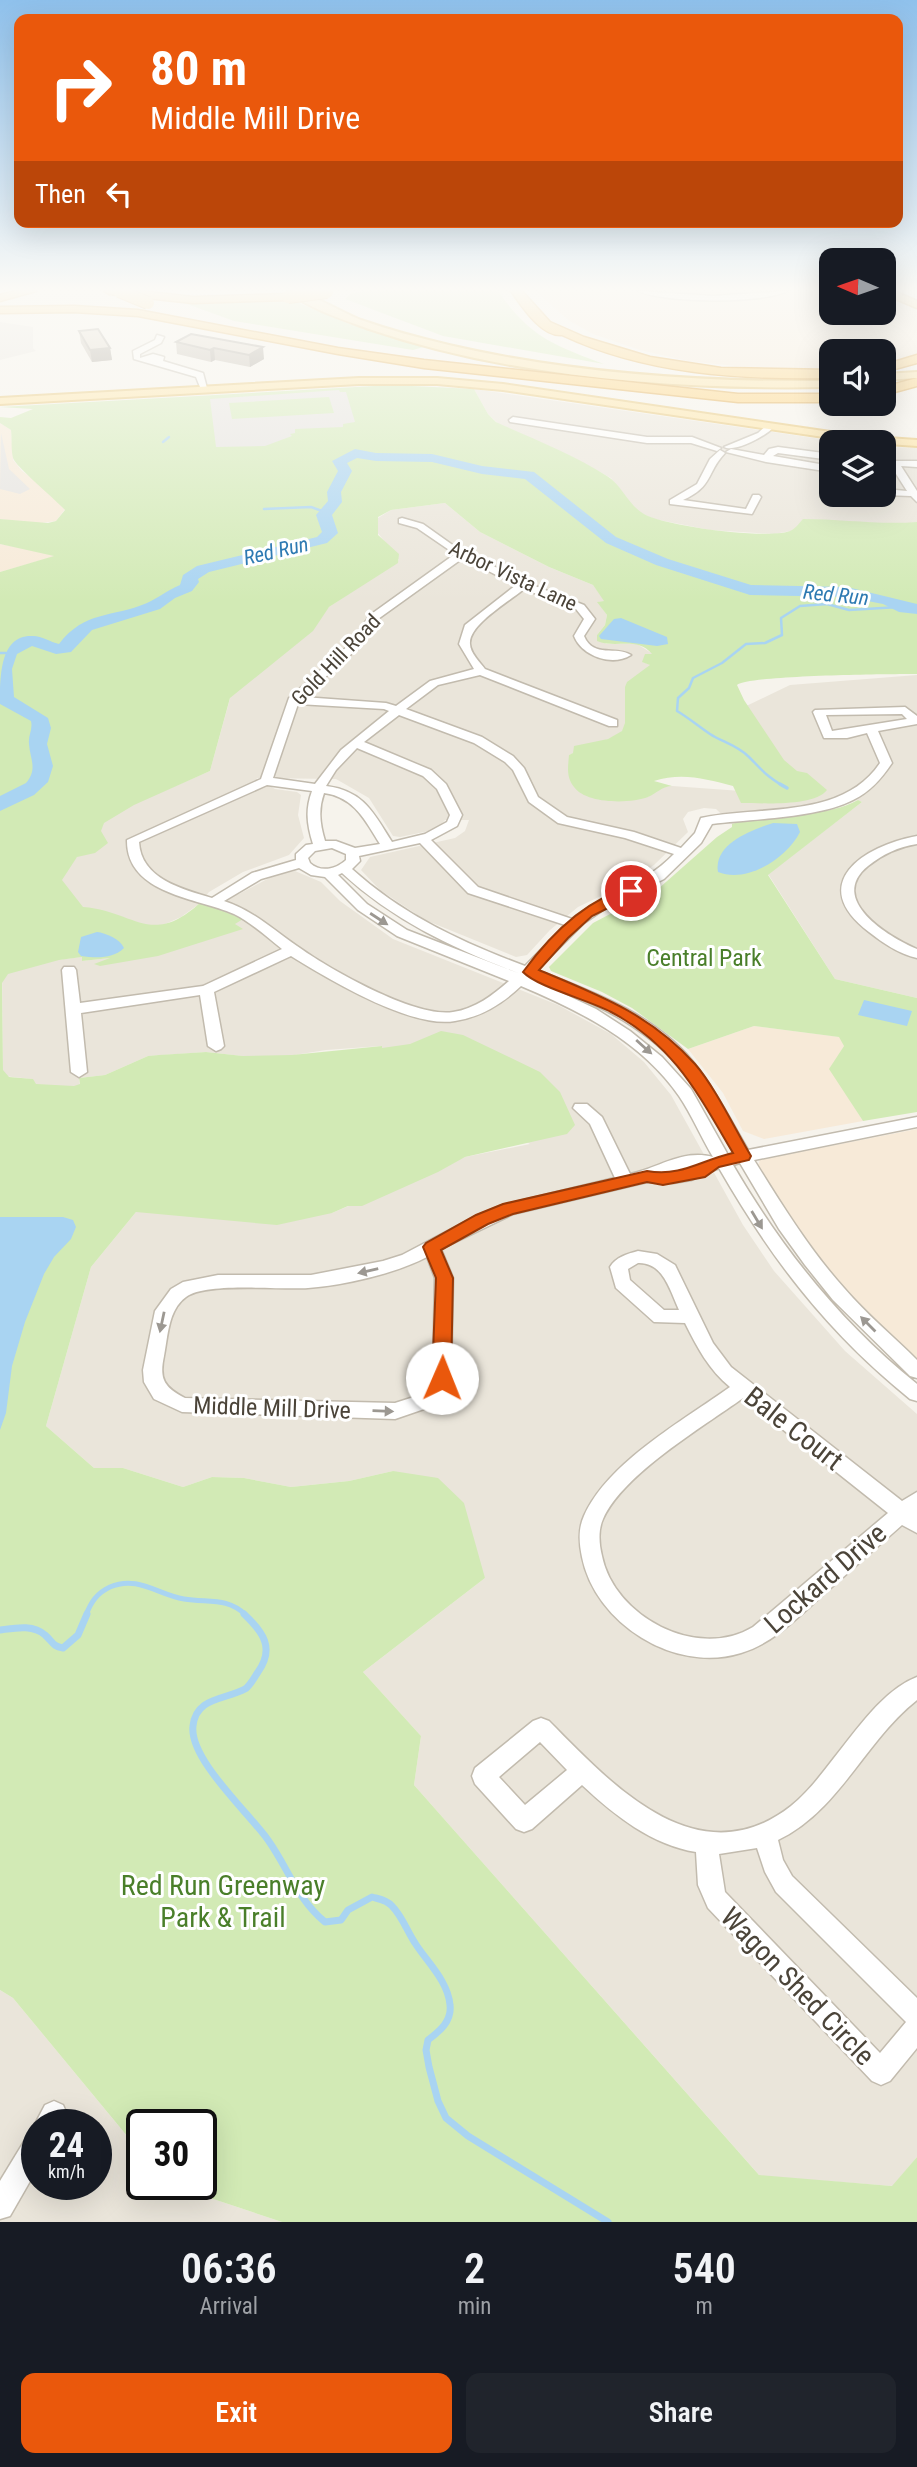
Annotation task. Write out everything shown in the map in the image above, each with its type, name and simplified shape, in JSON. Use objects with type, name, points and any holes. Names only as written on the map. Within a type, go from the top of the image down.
[{"type":"highway","points":[[709,395],[738,398],[819,398]]},
{"type":"main road","points":[[0,401],[115,395]]},
{"type":"main road","points":[[558,395],[858,439],[917,443]]},
{"type":"street","points":[[513,420],[647,440],[692,440],[766,459],[819,467]]},
{"type":"street","points":[[744,441],[757,424]]},
{"type":"street","points":[[757,497],[749,512],[673,502],[702,485],[712,461],[724,450],[761,435],[771,426]]},
{"type":"street","points":[[766,459],[772,451],[778,450],[819,455]]},
{"type":"street","points":[[896,463],[917,464]]},
{"type":"street","points":[[896,471],[916,495]]},
{"type":"street","points":[[896,493],[916,495]]},
{"type":"street","name":"Arbor Vista Lane","points":[[402,520],[420,526],[444,545],[523,585],[586,611],[590,619],[579,636],[583,647],[597,653],[625,655]]},
{"type":"street","name":"Gold Hill Road","points":[[266,781],[293,700],[354,646],[374,617],[462,554]]},
{"type":"street","points":[[523,585],[477,619],[465,636],[467,652],[481,671],[612,723]]},
{"type":"street","points":[[320,845],[312,816],[318,788],[355,743],[436,682],[481,671]]},
{"type":"street","points":[[293,700],[377,704],[398,710],[501,752],[518,768],[533,799],[563,820],[629,835],[683,853]]},
{"type":"street","points":[[905,710],[915,721],[871,729],[828,735],[819,712],[905,710]]},
{"type":"street","points":[[387,845],[359,804],[343,792],[266,781],[133,840],[136,860],[151,877],[181,892],[216,901],[257,921],[292,950],[371,993],[433,1017],[449,1018],[477,1010],[525,976],[574,924],[601,905],[656,878],[701,836],[706,821],[760,812],[811,808],[848,798],[876,778],[886,763],[871,729]]},
{"type":"street","points":[[352,853],[446,832],[457,821],[442,787],[428,773],[355,743]]},
{"type":"street","points":[[423,839],[473,890],[574,924]]},
{"type":"street","points":[[917,840],[878,851],[854,871],[846,888],[849,897],[876,933],[888,942],[917,954]]},
{"type":"street","points":[[216,901],[234,886],[268,870],[302,863],[313,871],[329,873],[345,869],[353,861],[352,853],[341,845],[320,845],[306,851],[302,863]]},
{"type":"street","points":[[345,869],[369,892],[417,926],[525,976],[622,1030],[641,1044],[671,1074],[685,1093],[718,1162],[789,1267],[858,1344],[917,1394]]},
{"type":"street","points":[[329,873],[351,897],[394,928],[428,945],[615,1007],[639,1021],[662,1040],[691,1069],[785,1226],[825,1278],[917,1371]]},
{"type":"street","points":[[73,1009],[206,990],[292,950]]},
{"type":"street","points":[[69,970],[79,1072]]},
{"type":"street","points":[[206,990],[216,1046]]},
{"type":"street","points":[[581,1108],[596,1121],[625,1181]]},
{"type":"street","name":"Middle Mill Drive","points":[[432,1247],[444,1278],[442,1378],[438,1388],[420,1404],[395,1411],[190,1406],[170,1401],[153,1382],[152,1370],[163,1311],[177,1294],[189,1287],[202,1283],[273,1283],[354,1274],[408,1259],[482,1220],[509,1209],[647,1176],[663,1179],[705,1171],[718,1162],[743,1156],[917,1122]]},
{"type":"street","name":"Bale Court","points":[[689,1316],[714,1361],[743,1388],[912,1512]]},
{"type":"street","name":"Lockard Drive","points":[[743,1388],[626,1475],[601,1503],[593,1519],[589,1538],[591,1559],[598,1582],[609,1600],[627,1617],[666,1639],[689,1646],[736,1646],[774,1625],[912,1512]]},
{"type":"street","points":[[583,1770],[620,1803],[651,1825],[683,1839],[707,1843],[735,1842],[765,1836],[812,1802],[880,1719],[917,1687]]},
{"type":"street","points":[[765,1836],[773,1864],[784,1884],[917,2015]]},
{"type":"street","name":"Wagon Shed Circle","points":[[707,1843],[710,1885],[716,1900],[881,2072],[917,2028]]},
{"type":"street","points":[[0,2206],[21,2171]]},
{"type":"shaded area","points":[[272,395],[347,395],[355,422],[343,424],[343,427],[295,429],[295,433],[290,434],[292,436],[265,446],[216,447],[210,399]],"holes":[[[329,397],[334,413],[232,419],[229,403]]]},
{"type":"shaded area","points":[[477,395],[513,395],[819,439],[819,507],[896,507],[896,447],[917,448],[917,526],[774,534],[710,530],[654,519],[635,510],[611,478],[572,457],[502,427],[488,414]]},
{"type":"shaded area","points":[[0,423],[11,430],[13,460],[65,509],[56,521],[34,524],[0,519]]},
{"type":"shaded area","points":[[1,433],[9,469],[30,489],[20,494],[0,489]]},
{"type":"shaded area","points":[[445,503],[480,532],[549,567],[593,585],[605,601],[598,602],[607,615],[605,625],[597,635],[606,644],[637,644],[653,654],[646,654],[643,662],[651,665],[633,692],[629,727],[613,737],[569,755],[648,797],[661,787],[672,786],[741,791],[740,709],[790,685],[917,675],[917,998],[835,979],[768,874],[862,802],[858,800],[819,813],[751,819],[732,824],[716,809],[704,808],[688,812],[683,819],[688,832],[654,865],[624,885],[578,907],[550,930],[527,955],[516,957],[425,920],[380,890],[361,870],[370,857],[455,838],[465,831],[469,820],[445,820],[438,828],[429,831],[393,836],[369,798],[336,779],[256,778],[275,789],[301,795],[298,815],[304,838],[289,855],[243,872],[209,892],[202,901],[212,902],[239,894],[275,875],[295,871],[321,882],[340,901],[393,939],[558,1005],[611,1034],[644,1062],[671,1095],[743,1225],[774,1271],[845,1351],[917,1414],[917,2157],[893,2186],[760,2176],[414,1785],[421,1736],[363,1672],[485,1578],[393,1471],[349,1481],[291,1487],[244,1478],[212,1477],[183,1487],[123,1468],[94,1468],[46,1426],[91,1267],[136,1212],[332,1213],[465,1157],[530,1144],[381,1054],[381,1046],[326,1050],[269,1059],[206,1052],[148,1056],[105,1075],[79,1078],[80,1086],[53,1089],[38,1088],[32,1079],[3,1076],[2,966],[172,951],[199,904],[181,917],[154,929],[84,920],[61,879],[106,816],[210,771],[231,695],[312,630],[321,614],[329,607],[399,560],[370,523],[391,510]]},
{"type":"shaded area","points":[[0,544],[32,550],[56,556],[0,572]]},
{"type":"shaded area","points":[[754,1026],[840,1037],[844,1046],[830,1069],[863,1121],[764,1139],[743,1131],[723,1093],[688,1049]]},
{"type":"shaded area","points":[[917,1129],[917,1359],[853,1299],[813,1252],[759,1172],[758,1165],[760,1160]]},
{"type":"shaded area","points":[[0,1990],[13,1998],[105,2109],[21,2109],[21,2200],[112,2200],[112,2118],[126,2135],[126,2200],[216,2200],[282,2222],[0,2222]]},
{"type":"green space","name":"Red Run Greenway Park & Trail","points":[[219,395],[477,395],[496,422],[594,468],[617,484],[638,510],[655,519],[718,531],[764,534],[792,530],[803,519],[917,522],[917,674],[793,677],[737,685],[784,760],[797,771],[807,773],[827,790],[800,802],[741,803],[733,786],[704,779],[674,777],[654,781],[672,786],[648,797],[609,801],[588,797],[574,787],[568,772],[569,755],[573,753],[574,746],[608,739],[622,731],[625,723],[625,687],[627,682],[650,665],[642,662],[645,654],[652,654],[633,644],[597,641],[597,635],[605,625],[607,615],[597,602],[604,601],[593,585],[549,567],[480,532],[445,503],[391,510],[378,517],[378,535],[399,554],[398,563],[329,607],[313,631],[230,698],[210,771],[134,805],[104,823],[101,831],[108,843],[95,853],[77,857],[62,880],[83,907],[155,925],[169,923],[184,916],[201,902],[243,919],[235,924],[243,929],[158,956],[100,966],[94,964],[110,958],[59,960],[8,974],[2,983],[3,1070],[9,1077],[33,1079],[36,1084],[74,1086],[80,1084],[79,1078],[105,1075],[148,1056],[206,1052],[243,1056],[292,1055],[382,1048],[410,1044],[441,1031],[463,1035],[540,1072],[560,1092],[575,1125],[567,1134],[465,1157],[362,1206],[348,1206],[332,1213],[277,1225],[136,1212],[91,1267],[46,1426],[94,1468],[123,1468],[183,1487],[212,1477],[244,1478],[291,1487],[349,1481],[393,1471],[438,1478],[464,1503],[485,1578],[363,1672],[421,1736],[414,1785],[759,2175],[892,2186],[917,2157],[917,2222],[282,2222],[216,2200],[217,2109],[126,2109],[126,2135],[112,2118],[112,2109],[105,2109],[13,1998],[0,1990],[0,572],[54,556],[0,544],[0,519],[48,523],[56,521],[65,510],[15,462],[12,455],[11,430],[0,423],[0,417],[11,418],[33,409],[0,407]]},
{"type":"green space","name":"Central Park","points":[[858,800],[862,802],[768,875],[835,979],[917,998],[917,1112],[863,1121],[829,1069],[844,1046],[839,1037],[754,1026],[688,1049],[632,1008],[551,971],[549,967],[593,923],[658,889],[732,827],[732,824],[764,817],[828,810]]},
{"type":"water","points":[[621,618],[667,637],[668,644],[657,646],[601,639],[599,636],[614,619]]},
{"type":"water","points":[[773,823],[797,824],[800,832],[786,851],[753,871],[729,875],[718,872],[718,862],[728,846],[745,834]]},
{"type":"water","points":[[97,932],[112,937],[124,948],[110,956],[81,956],[78,952],[81,937]]},
{"type":"water","points":[[864,1000],[912,1011],[907,1026],[858,1015]]},
{"type":"water","points":[[0,1217],[63,1217],[73,1220],[76,1227],[71,1239],[54,1257],[44,1274],[25,1322],[12,1366],[6,1413],[0,1430]]},
{"type":"waterway","points":[[163,442],[169,437]]},
{"type":"waterway","name":"Red Run","points":[[0,805],[33,787],[41,776],[43,766],[38,744],[42,728],[39,718],[6,700],[3,669],[11,650],[33,641],[52,648],[65,648],[86,626],[154,606],[169,595],[186,588],[191,582],[189,578],[203,569],[322,540],[330,533],[324,515],[335,502],[334,492],[345,471],[339,461],[355,453],[376,457],[432,458],[482,470],[529,475],[611,540],[662,562],[750,590],[847,592],[888,600],[899,607],[917,609]]},
{"type":"waterway","points":[[264,509],[311,507],[325,512]]},
{"type":"waterway","points":[[781,785],[740,749],[710,734],[677,711],[678,698],[689,688],[693,678],[722,663],[746,644],[765,643],[782,635],[781,618],[800,606],[827,604],[849,610],[899,607]]},
{"type":"waterway","name":"Red Run","points":[[0,653],[6,653]]},
{"type":"waterway","name":"Red Run","points":[[0,698],[6,697]]},
{"type":"waterway","points":[[781,785],[787,788]]},
{"type":"waterway","points":[[86,1615],[101,1592],[110,1587],[130,1583],[184,1599],[225,1603],[246,1615]]},
{"type":"waterway","points":[[0,1630],[35,1629],[63,1648],[78,1635],[87,1614]]},
{"type":"waterway","points":[[244,1614],[261,1634],[266,1655],[247,1688],[205,1704],[195,1717],[194,1739],[200,1754],[268,1840],[300,1893],[325,1922],[341,1920],[348,1910],[372,1897],[388,1902],[399,1914],[441,1980],[448,1996],[450,2011],[447,2021],[428,2040],[426,2050],[438,2101],[446,2118],[468,2136],[608,2222]]},
{"type":"route","points":[[442,1378],[444,1278],[432,1247],[509,1209],[647,1176],[663,1179],[705,1171],[714,1163],[743,1156],[705,1090],[676,1052],[639,1021],[615,1007],[530,972],[587,913],[631,891]]}]
